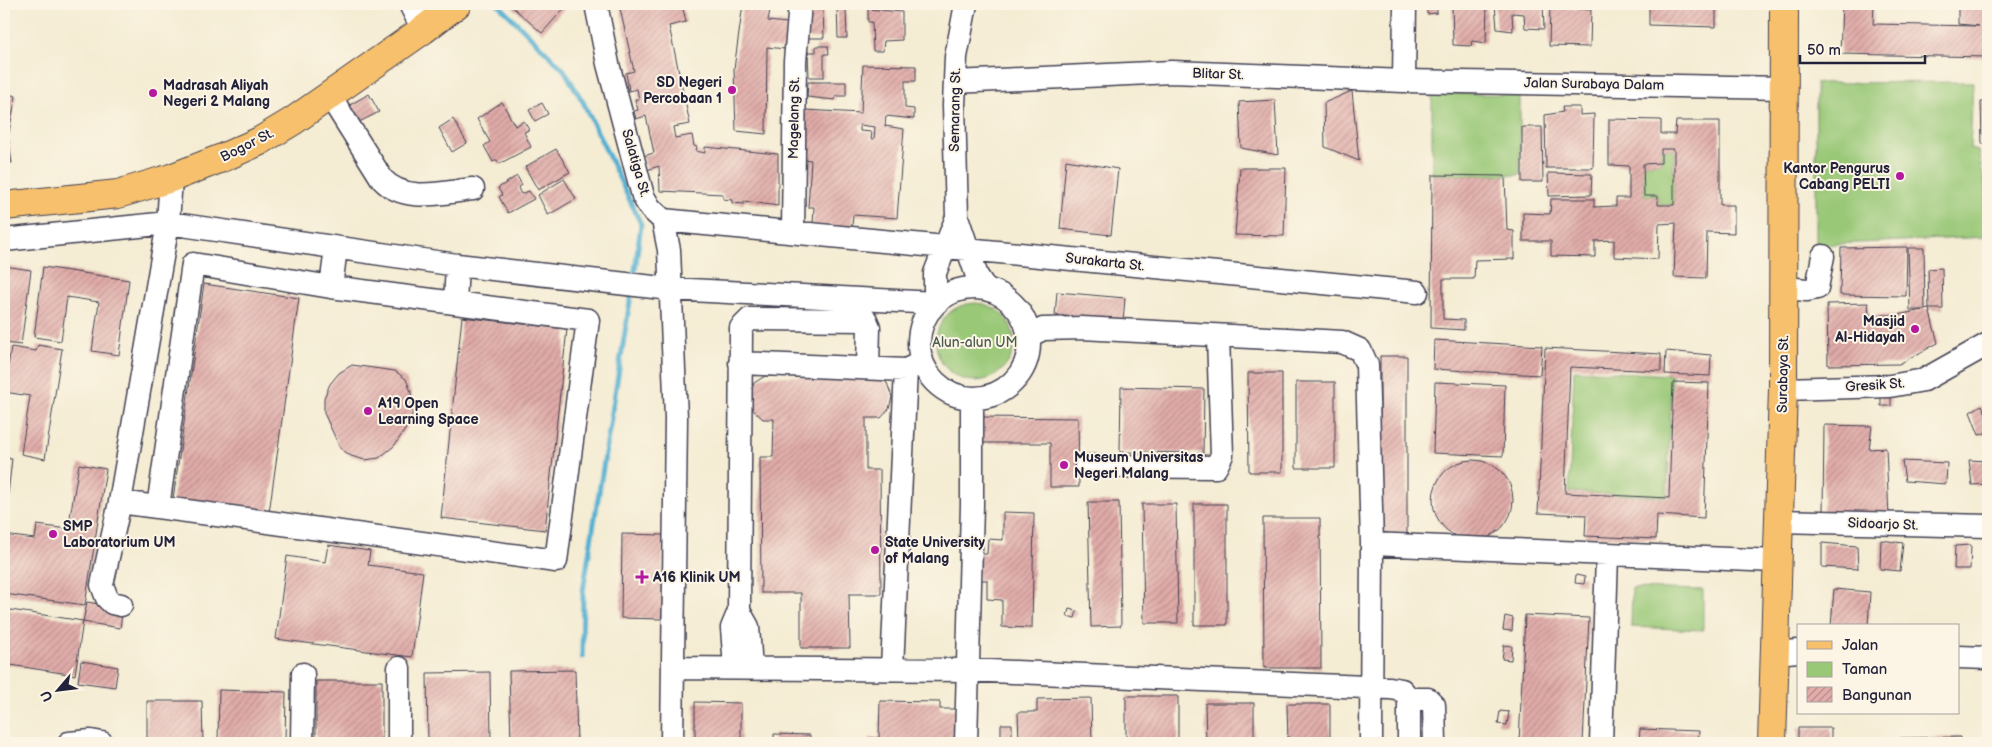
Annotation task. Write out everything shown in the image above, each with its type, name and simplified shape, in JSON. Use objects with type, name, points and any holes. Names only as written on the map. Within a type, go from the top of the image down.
[{"type":"main road","name":"Bogor St.","points":[[4,206],[118,194],[171,178],[222,158],[260,140],[330,96],[424,30],[456,4]]},
{"type":"main road","name":"Surabaya St.","points":[[1772,743],[1787,652],[1776,561],[1783,389],[1784,4]]},
{"type":"street","points":[[410,4],[424,30]]},
{"type":"street","name":"Salatiga St.","points":[[596,4],[608,64],[643,196],[650,208],[663,220]]},
{"type":"street","name":"Magelang St.","points":[[793,232],[795,61],[800,4]]},
{"type":"street","name":"Semarang St.","points":[[957,217],[954,142],[956,57],[966,4]]},
{"type":"street","points":[[1404,81],[1405,4]]},
{"type":"street","name":"Blitar St.","points":[[955,82],[1152,72],[1404,81]]},
{"type":"street","name":"Jalan Surabaya Dalam","points":[[1404,81],[1784,88]]},
{"type":"street","points":[[330,96],[382,179],[390,188],[406,194],[473,189]]},
{"type":"street","points":[[122,605],[112,603],[107,598],[102,584],[120,502],[168,223],[171,178]]},
{"type":"street","points":[[936,302],[935,273],[957,217]]},
{"type":"street","points":[[957,217],[977,276],[984,288]]},
{"type":"street","points":[[672,743],[676,435],[669,250],[663,220],[793,232]]},
{"type":"street","points":[[4,240],[168,223],[457,265],[671,289],[936,302]]},
{"type":"street","name":"Surakarta St.","points":[[793,232],[1417,292]]},
{"type":"street","points":[[331,287],[336,248]]},
{"type":"street","points":[[1784,288],[1807,290],[1817,288],[1819,286],[1823,256]]},
{"type":"street","points":[[120,502],[556,561],[588,320],[331,287],[193,264],[158,507]]},
{"type":"street","points":[[454,303],[457,265]]},
{"type":"street","points":[[740,363],[868,367],[914,366],[942,388],[956,395],[972,398],[995,394],[1015,381],[1027,360],[1029,336],[1019,310],[1009,300],[984,288],[974,287],[953,291],[936,302],[922,324],[914,366],[892,668]]},
{"type":"street","points":[[743,668],[748,627],[739,611],[741,328],[750,319],[868,321],[870,327],[868,367]]},
{"type":"street","points":[[1029,336],[1043,329],[1082,328],[1342,342],[1360,350],[1367,365],[1372,544],[1371,743]]},
{"type":"street","points":[[1086,466],[1216,467],[1222,456],[1218,336]]},
{"type":"street","name":"Gresik St.","points":[[1783,389],[1890,386],[1924,380],[1988,344]]},
{"type":"street","points":[[966,743],[972,505],[972,398]]},
{"type":"street","name":"Sidoarjo St.","points":[[1777,521],[1988,526]]},
{"type":"street","points":[[1372,544],[1776,561]]},
{"type":"street","points":[[1601,743],[1607,555]]},
{"type":"street","points":[[1960,657],[1988,658]]},
{"type":"street","points":[[399,668],[400,743]]},
{"type":"street","points":[[673,668],[892,668],[1370,686],[1402,690],[1409,698],[1409,743]]},
{"type":"street","points":[[302,743],[304,674]]},
{"type":"street","points":[[1409,698],[1428,699],[1434,704],[1435,743]]},
{"type":"street","points":[[69,743],[91,741],[102,743]]},
{"type":"green space","name":"Kantor Pengurus Cabang PELTI","points":[[1973,82],[1970,149],[1978,151],[1988,201],[1988,237],[1816,245],[1816,83]]},
{"type":"green space","points":[[1432,93],[1520,95],[1520,175],[1432,175]]},
{"type":"green space","points":[[1661,149],[1674,149],[1674,205],[1658,205],[1658,196],[1644,196],[1643,164],[1661,163]]},
{"type":"green space","name":"Alun-alun UM","points":[[975,303],[990,306],[1003,314],[1011,327],[1014,342],[1011,357],[1003,370],[990,378],[975,381],[960,378],[947,370],[939,357],[936,342],[939,327],[947,314],[960,306]]},
{"type":"green space","points":[[1574,370],[1672,375],[1667,497],[1569,492]]},
{"type":"green space","points":[[1632,588],[1703,590],[1703,630],[1631,627]]},
{"type":"building","points":[[509,4],[568,4],[542,33]]},
{"type":"building","points":[[619,4],[682,4],[686,22],[669,26],[690,124],[673,127],[675,138],[692,135],[694,146],[697,147],[696,151],[705,153],[705,147],[778,154],[778,206],[744,201],[744,204],[732,203],[732,200],[723,199],[723,194],[660,191],[659,166],[647,170],[643,156],[654,153],[646,116],[636,119],[634,111],[638,110],[635,99],[639,99],[637,89],[629,91],[626,73],[634,71]]},
{"type":"building","points":[[743,4],[771,4],[768,21],[787,23],[785,49],[767,47],[766,134],[736,131],[734,69]]},
{"type":"building","points":[[810,4],[854,4],[853,9],[846,9],[847,38],[838,38],[837,7],[823,7],[824,38],[806,38]]},
{"type":"building","points":[[1426,4],[1437,4],[1437,13],[1427,14]]},
{"type":"building","points":[[1452,4],[1487,4],[1486,43],[1472,41],[1471,46],[1453,45]]},
{"type":"building","points":[[1495,4],[1543,4],[1544,29],[1525,28],[1524,14],[1512,13],[1513,31],[1497,29]]},
{"type":"building","points":[[1550,4],[1565,4],[1565,8],[1591,10],[1590,47],[1549,46]]},
{"type":"building","points":[[1649,4],[1716,4],[1716,27],[1649,25]]},
{"type":"building","points":[[1842,4],[1874,4],[1873,24],[1979,26],[1958,24],[1958,4],[1988,4],[1988,57],[1840,54]]},
{"type":"building","points":[[868,9],[902,12],[902,40],[884,41],[883,51],[873,51],[872,22],[868,22]]},
{"type":"building","points":[[816,46],[828,46],[829,54],[824,54],[824,77],[809,77],[808,52],[816,52]]},
{"type":"building","points":[[863,65],[916,66],[916,81],[905,81],[905,108],[914,109],[914,119],[886,116],[885,126],[904,129],[897,218],[853,215],[852,227],[813,225],[814,207],[808,207],[811,160],[801,159],[804,110],[861,113]],"holes":[[[860,125],[875,127],[874,139],[871,139],[872,132],[860,131]]]},
{"type":"building","points":[[808,82],[846,82],[846,96],[836,96],[835,100],[807,97]]},
{"type":"building","points":[[1352,91],[1359,161],[1325,147],[1324,103]]},
{"type":"building","points":[[4,93],[16,96],[8,137],[12,163],[4,162]]},
{"type":"building","points":[[369,94],[379,112],[357,123],[348,106]]},
{"type":"building","points":[[1275,100],[1278,155],[1241,148],[1239,102]]},
{"type":"building","points":[[502,102],[515,126],[524,121],[529,130],[524,132],[531,147],[499,164],[497,160],[493,162],[484,146],[490,142],[477,119]]},
{"type":"building","points":[[1981,102],[1988,102],[1988,144],[1982,144]]},
{"type":"building","points":[[542,103],[548,114],[535,121],[529,110]]},
{"type":"building","points":[[1562,107],[1580,107],[1580,115],[1594,114],[1593,168],[1546,168],[1545,115],[1563,112]]},
{"type":"building","points":[[453,119],[467,143],[452,152],[439,128]]},
{"type":"building","points":[[1609,119],[1661,120],[1661,134],[1675,134],[1676,121],[1720,121],[1720,205],[1734,205],[1734,233],[1707,232],[1706,278],[1674,277],[1676,223],[1659,224],[1658,259],[1614,257],[1614,240],[1595,241],[1595,257],[1551,256],[1551,241],[1523,241],[1523,213],[1550,214],[1551,199],[1594,199],[1594,207],[1616,206],[1616,198],[1629,198],[1629,166],[1609,165]],"holes":[[[1661,149],[1674,149],[1674,205],[1658,205],[1658,196],[1644,196],[1643,164],[1661,163]]]},
{"type":"building","points":[[1522,127],[1542,127],[1543,182],[1522,182]]},
{"type":"building","points":[[556,149],[570,172],[538,190],[525,167]]},
{"type":"building","points":[[1066,160],[1118,169],[1111,235],[1060,229]]},
{"type":"building","points":[[1240,168],[1286,168],[1284,236],[1235,235]]},
{"type":"building","points":[[1548,173],[1592,174],[1591,195],[1549,196]]},
{"type":"building","points":[[1432,175],[1505,176],[1507,230],[1514,231],[1514,259],[1475,260],[1474,279],[1443,279],[1443,319],[1464,320],[1464,330],[1431,328]]},
{"type":"building","points":[[517,176],[522,185],[518,188],[521,194],[529,191],[534,199],[508,213],[499,197],[502,195],[498,188]]},
{"type":"building","points":[[564,179],[576,199],[548,215],[538,195]]},
{"type":"building","points":[[1907,247],[1906,296],[1840,295],[1841,248]]},
{"type":"building","points":[[1908,248],[1924,248],[1925,310],[1910,310]]},
{"type":"building","points":[[4,266],[31,270],[21,345],[4,343]]},
{"type":"building","points":[[43,267],[129,280],[119,355],[92,351],[99,302],[67,297],[61,341],[34,337]]},
{"type":"building","points":[[1942,268],[1943,309],[1929,309],[1928,269]]},
{"type":"building","points":[[204,284],[299,298],[268,520],[172,506]]},
{"type":"building","points":[[1057,292],[1125,298],[1123,322],[1055,315]]},
{"type":"building","points":[[1868,303],[1869,315],[1896,315],[1929,309],[1938,343],[1899,364],[1828,365],[1827,304]]},
{"type":"building","points":[[462,317],[567,329],[545,530],[441,518]]},
{"type":"building","points":[[1434,340],[1542,346],[1540,375],[1433,369]]},
{"type":"building","points":[[38,345],[62,349],[45,459],[21,454],[30,396],[4,392],[11,347],[36,351]]},
{"type":"building","points":[[1545,348],[1661,354],[1661,371],[1570,367],[1565,493],[1669,498],[1673,382],[1709,383],[1704,518],[1657,515],[1656,539],[1585,536],[1586,515],[1538,513]]},
{"type":"building","points":[[1666,351],[1711,355],[1710,376],[1665,374]]},
{"type":"building","points":[[1380,356],[1407,356],[1407,535],[1380,535]]},
{"type":"building","name":"A19 Open Learning Space","points":[[352,365],[395,371],[406,379],[411,392],[413,408],[411,421],[394,446],[379,458],[365,460],[351,456],[340,448],[324,413],[324,398],[330,384],[339,373]]},
{"type":"building","points":[[1248,373],[1282,373],[1282,472],[1249,472]]},
{"type":"building","points":[[765,376],[879,377],[887,383],[892,397],[889,409],[881,418],[866,418],[866,470],[880,470],[881,594],[849,594],[850,648],[801,648],[801,593],[761,593],[760,457],[773,457],[774,419],[763,419],[751,408],[749,395],[754,383]]},
{"type":"building","points":[[1296,382],[1335,382],[1335,468],[1296,468]]},
{"type":"building","points":[[1435,382],[1505,385],[1503,456],[1433,453]]},
{"type":"building","points":[[1121,387],[1204,389],[1203,453],[1120,452]]},
{"type":"building","points":[[1891,391],[1891,406],[1881,406],[1881,392]]},
{"type":"building","points":[[1982,405],[1988,418],[1988,432],[1979,435],[1970,412]]},
{"type":"building","name":"Museum Universitas Negeri Malang","points":[[978,417],[1078,418],[1079,487],[1050,487],[1050,443],[977,443]]},
{"type":"building","points":[[1824,425],[1872,426],[1869,449],[1886,448],[1889,517],[1823,514]]},
{"type":"building","points":[[4,458],[12,459],[5,520],[4,520]]},
{"type":"building","points":[[1473,460],[1488,463],[1501,472],[1510,485],[1513,500],[1510,515],[1501,528],[1488,537],[1473,540],[1458,537],[1445,528],[1436,515],[1433,500],[1436,485],[1445,472],[1458,463]]},
{"type":"building","points":[[1969,460],[1988,461],[1988,484],[1972,485]]},
{"type":"building","points":[[1902,461],[1947,463],[1946,484],[1905,481]]},
{"type":"building","points":[[79,464],[106,469],[85,605],[4,594],[4,535],[35,539],[37,525],[68,529]]},
{"type":"building","points":[[1088,502],[1119,502],[1121,626],[1091,627]]},
{"type":"building","points":[[1142,504],[1176,504],[1178,623],[1144,623]]},
{"type":"building","points":[[1194,504],[1227,504],[1227,625],[1194,625]]},
{"type":"building","points":[[1003,512],[1034,513],[1032,628],[1002,627],[1002,600],[987,599],[987,580],[978,580],[978,554],[987,554],[988,539],[1003,540]]},
{"type":"building","points":[[1263,518],[1320,518],[1321,668],[1264,668]]},
{"type":"building","name":"A16 Klinik UM","points":[[622,534],[663,535],[662,619],[621,618]]},
{"type":"building","points":[[1881,540],[1903,543],[1900,571],[1880,569]]},
{"type":"building","points":[[1822,543],[1857,546],[1858,569],[1822,567]]},
{"type":"building","points":[[328,545],[370,551],[368,565],[423,572],[412,657],[276,639],[287,556],[325,562]]},
{"type":"building","points":[[1971,545],[1970,569],[1954,569],[1955,546]]},
{"type":"building","points":[[1576,575],[1585,577],[1584,584],[1575,583]]},
{"type":"building","points":[[1834,589],[1870,592],[1868,624],[1831,624]]},
{"type":"building","points":[[87,602],[123,608],[120,628],[83,622]]},
{"type":"building","points":[[4,609],[83,621],[75,675],[4,664]]},
{"type":"building","points":[[1069,609],[1077,611],[1075,618],[1067,616]]},
{"type":"building","points":[[1525,615],[1589,618],[1583,743],[1519,743]]},
{"type":"building","points":[[1505,616],[1513,618],[1512,631],[1503,630]]},
{"type":"building","points":[[1504,645],[1512,646],[1511,660],[1502,659]]},
{"type":"building","points":[[81,661],[118,667],[115,687],[78,682]]},
{"type":"building","points":[[575,670],[577,743],[511,743],[509,671]]},
{"type":"building","points":[[490,672],[491,743],[428,743],[427,673]]},
{"type":"building","points":[[316,681],[382,681],[382,743],[316,743]]},
{"type":"building","points":[[219,690],[286,692],[285,743],[218,743]]},
{"type":"building","points":[[1126,696],[1178,696],[1178,743],[1126,743]]},
{"type":"building","points":[[1091,698],[1092,743],[1019,743],[1018,712],[1037,712],[1037,699]]},
{"type":"building","points":[[147,701],[202,701],[203,743],[147,743]]},
{"type":"building","points":[[880,701],[940,702],[940,709],[959,709],[958,743],[869,743],[869,738],[879,738]]},
{"type":"building","points":[[695,702],[741,703],[741,743],[695,743]]},
{"type":"building","points":[[1205,703],[1254,703],[1254,743],[1206,743]]},
{"type":"building","points":[[1287,704],[1330,704],[1330,743],[1288,743]]},
{"type":"building","points":[[1500,711],[1509,712],[1507,725],[1498,724]]},
{"type":"building","points":[[1001,724],[1012,724],[1012,739],[1001,740]]},
{"type":"building","points":[[1798,728],[1831,728],[1831,743],[1798,743]]},
{"type":"building","points":[[1640,729],[1699,731],[1698,743],[1639,743]]},
{"type":"building","points":[[774,734],[810,735],[810,743],[774,743]]},
{"type":"building","points":[[1961,737],[1961,743],[1900,743],[1900,738]]},
{"type":"waterway","points":[[498,4],[564,70],[583,102],[641,224],[634,278]]},
{"type":"waterway","points":[[582,657],[583,591],[632,289]]},
{"type":"place","name":"SD Negeri Percobaan 1","points":[[732,90]]},
{"type":"place","name":"Madrasah Aliyah Negeri 2 Malang","points":[[153,93]]},
{"type":"place","name":"Kantor Pengurus Cabang PELTI","points":[[1900,176]]},
{"type":"place","name":"Masjid Al-Hidayah","points":[[1915,329]]},
{"type":"place","name":"A19 Open Learning Space","points":[[368,411]]},
{"type":"place","name":"Museum Universitas Negeri Malang","points":[[1064,465]]},
{"type":"place","name":"SMP Laboratorium UM","points":[[53,534]]},
{"type":"place","name":"State University of Malang","points":[[875,550]]},
{"type":"place","name":"A16 Klinik UM","points":[[642,577]]}]
